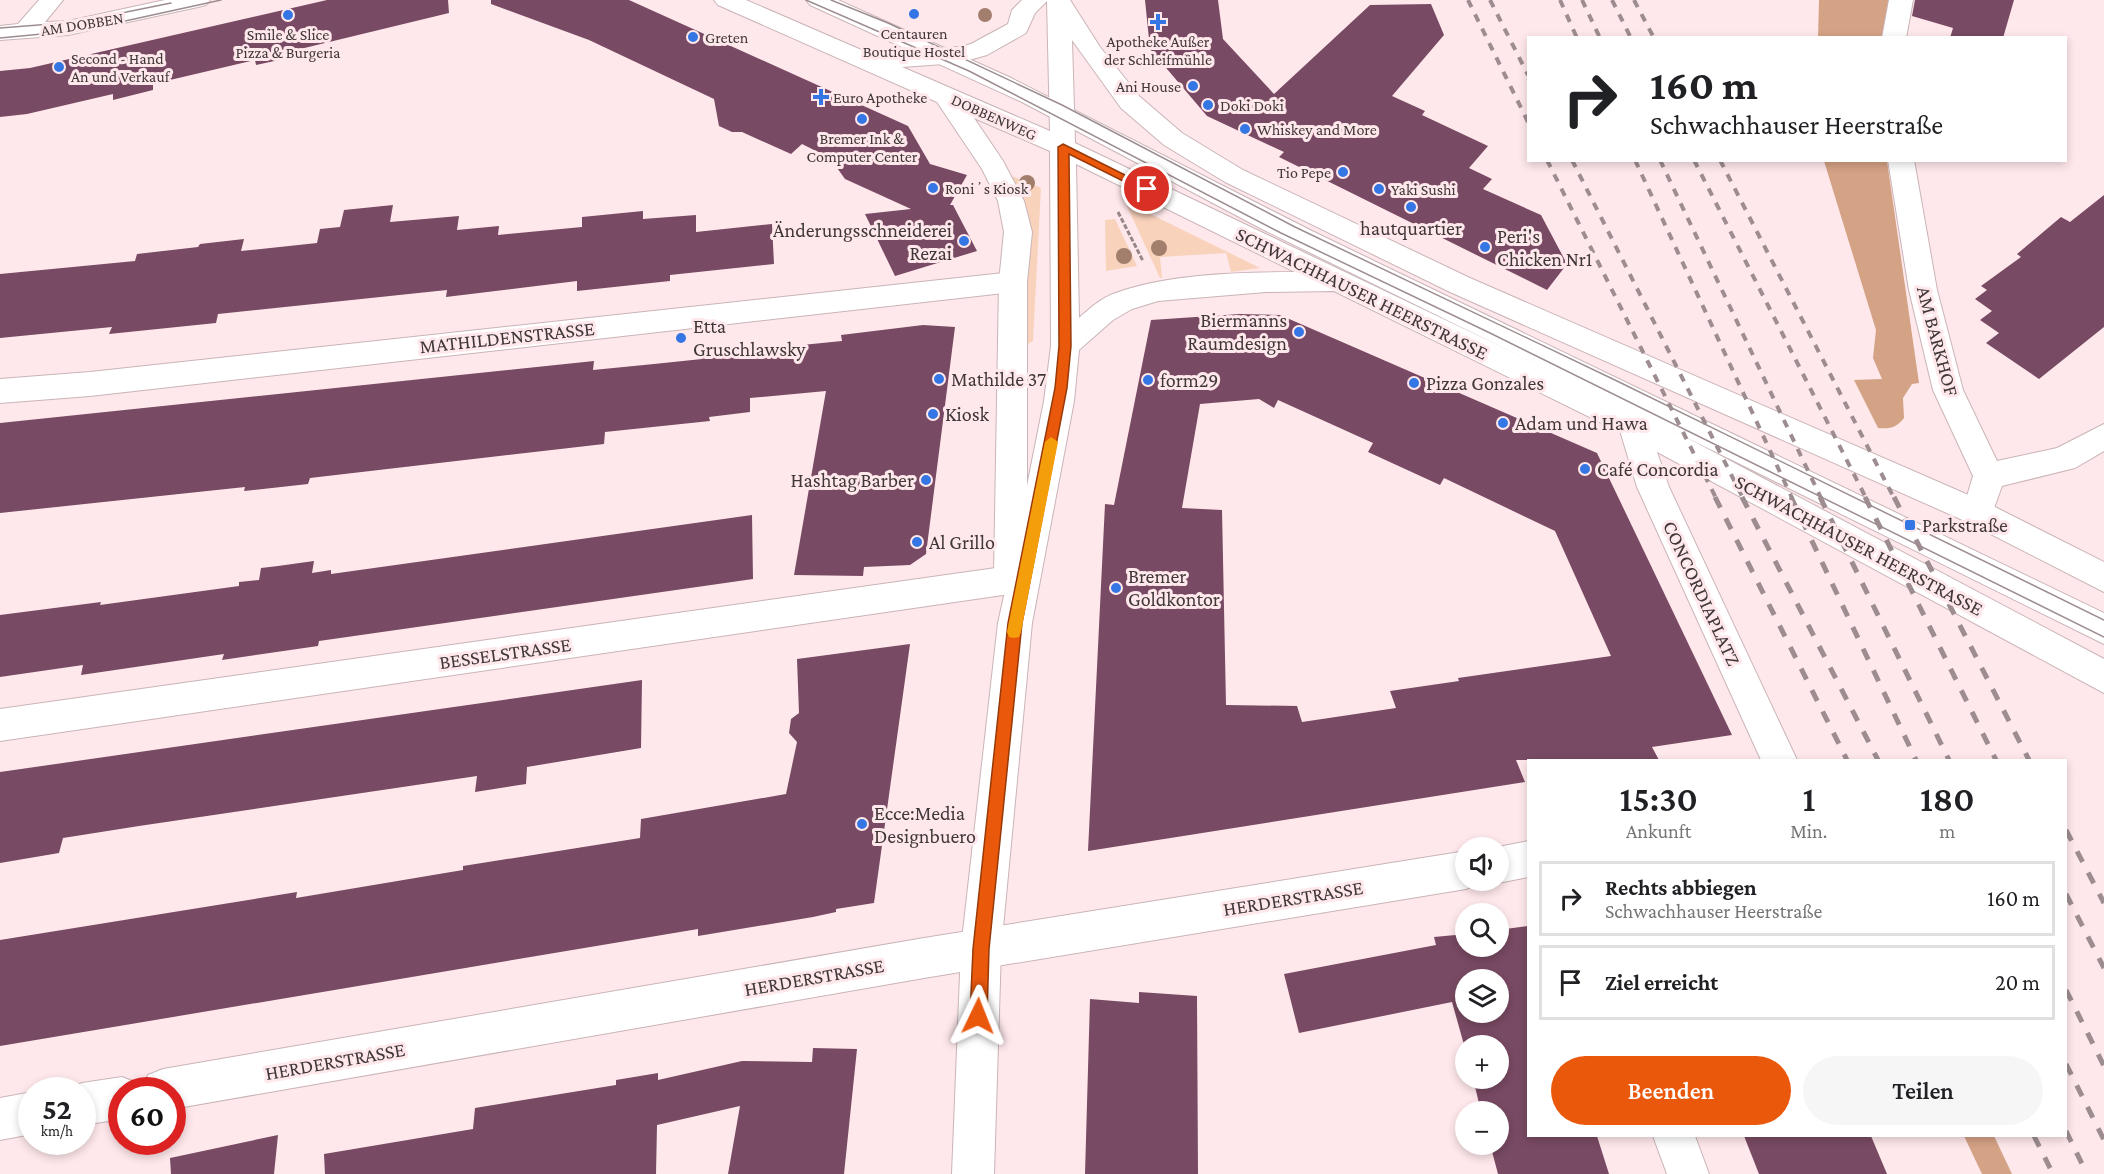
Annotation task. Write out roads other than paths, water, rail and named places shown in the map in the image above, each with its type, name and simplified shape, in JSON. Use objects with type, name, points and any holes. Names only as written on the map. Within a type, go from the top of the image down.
[{"type":"main road","points":[[24,32],[51,0]]},
{"type":"main road","name":"AM DOBBEN","points":[[0,33],[68,28],[198,0]]},
{"type":"main road","name":"DOBBENWEG","points":[[726,0],[1063,147]]},
{"type":"main road","points":[[818,0],[1062,112],[1212,193],[1628,394],[2104,629]]},
{"type":"main road","points":[[871,62],[946,57],[979,50],[1018,28],[1024,10],[1036,0]]},
{"type":"main road","points":[[973,1174],[981,949],[1015,623],[1059,401],[1065,346],[1063,147],[1058,0]]},
{"type":"main road","points":[[1058,0],[1090,52],[1130,102],[1173,139],[1234,176],[1350,234],[1580,339],[1978,513],[2104,578]]},
{"type":"main road","points":[[1894,36],[1901,0]]},
{"type":"main road","points":[[946,96],[994,166],[1011,201],[1018,232],[1013,282],[1010,580],[1015,623]]},
{"type":"main road","name":"SCHWACHHAUSER HEERSTRASSE","points":[[1063,147],[1633,424],[2104,677]]},
{"type":"main road","name":"AM BARKHOF","points":[[1901,162],[1923,290],[1948,390],[1989,476]]},
{"type":"main road","name":"MATHILDENSTRASSE","points":[[0,391],[90,384],[1013,282]]},
{"type":"main road","points":[[1065,346],[1103,313],[1122,302],[1158,291],[1266,282],[1337,282]]},
{"type":"main road","name":"CONCORDIAPLATZ","points":[[1633,424],[1653,487],[1779,759]]},
{"type":"main road","points":[[1978,513],[1989,476],[2064,459],[2104,436]]},
{"type":"main road","name":"BESSELSTRASSE","points":[[0,725],[1010,580]]},
{"type":"main road","points":[[1509,863],[1527,860]]},
{"type":"main road","name":"HERDERSTRASSE","points":[[186,1086],[981,949],[1455,872]]},
{"type":"main road","points":[[0,1119],[18,1116]]},
{"type":"main road","points":[[1674,1137],[1688,1174]]},
{"type":"tram line","points":[[0,38],[84,30],[221,0]]},
{"type":"tram line","points":[[806,0],[969,71],[1281,233],[1490,333],[2104,637]]},
{"type":"tram line","points":[[831,0],[888,23],[1062,105],[1295,227],[1617,381],[2104,620]]},
{"type":"tram line","points":[[0,28],[77,22],[171,3]]},
{"type":"railway","points":[[1468,0],[1527,120]]},
{"type":"railway","points":[[1490,0],[1527,73]]},
{"type":"railway","points":[[1560,0],[1576,36]]},
{"type":"railway","points":[[1582,0],[1599,36]]},
{"type":"railway","points":[[1612,0],[1630,36]]},
{"type":"railway","points":[[1634,0],[1653,36]]},
{"type":"railway","points":[[1548,162],[1716,498]]},
{"type":"railway","points":[[1573,162],[1743,498]]},
{"type":"railway","points":[[1636,162],[1792,498]]},
{"type":"railway","points":[[1661,162],[1821,498]]},
{"type":"railway","points":[[1695,162],[1866,498]]},
{"type":"railway","points":[[1721,162],[1894,498]]},
{"type":"railway","points":[[1715,497],[1846,759]]},
{"type":"railway","points":[[1742,497],[1877,759]]},
{"type":"railway","points":[[1791,497],[1916,759]]},
{"type":"railway","points":[[1820,497],[1949,759]]},
{"type":"railway","points":[[1865,497],[1996,759]]},
{"type":"railway","points":[[1894,497],[2028,759]]},
{"type":"railway","points":[[2067,832],[2104,903]]},
{"type":"railway","points":[[2067,896],[2104,968]]},
{"type":"railway","points":[[2067,992],[2104,1066]]},
{"type":"railway","points":[[2067,1066],[2104,1140]]},
{"type":"railway","points":[[2067,1133],[2087,1174]]},
{"type":"railway","points":[[2034,1137],[2053,1174]]},
{"type":"place","name":"Centauren Boutique Hostel","points":[[914,14]]},
{"type":"place","name":"Smile & Slice Pizza & Burgeria","points":[[288,15]]},
{"type":"place","name":"Apotheke Außer der Schleifmühle","points":[[1158,22]]},
{"type":"place","name":"Greten","points":[[693,37]]},
{"type":"place","name":"Second - Hand An und Verkauf","points":[[59,67]]},
{"type":"place","name":"Ani House","points":[[1193,86]]},
{"type":"place","name":"Euro Apotheke","points":[[821,97]]},
{"type":"place","name":"Doki Doki","points":[[1208,105]]},
{"type":"place","name":"Bremer Ink & Computer Center","points":[[862,119]]},
{"type":"place","name":"Whiskey and More","points":[[1245,129]]},
{"type":"place","name":"Tio Pepe","points":[[1343,172]]},
{"type":"place","name":"Roniʼs Kiosk","points":[[933,188]]},
{"type":"place","name":"Yaki Sushi","points":[[1379,189]]},
{"type":"place","name":"hautquartier","points":[[1411,207]]},
{"type":"place","name":"Änderungsschneiderei Rezai","points":[[964,241]]},
{"type":"place","name":"Peri's Chicken Nr1","points":[[1485,247]]},
{"type":"place","name":"Biermanns Raumdesign","points":[[1299,332]]},
{"type":"place","name":"Etta Gruschlawsky","points":[[681,338]]},
{"type":"place","name":"Mathilde 37","points":[[939,379]]},
{"type":"place","name":"form29","points":[[1148,380]]},
{"type":"place","name":"Pizza Gonzales","points":[[1414,383]]},
{"type":"place","name":"Kiosk","points":[[933,414]]},
{"type":"place","name":"Adam und Hawa","points":[[1503,423]]},
{"type":"place","name":"Café Concordia","points":[[1585,469]]},
{"type":"place","name":"Hashtag Barber","points":[[926,480]]},
{"type":"place","name":"Parkstraße","points":[[1910,525]]},
{"type":"place","name":"Al Grillo","points":[[917,542]]},
{"type":"place","name":"Bremer Goldkontor","points":[[1116,588]]},
{"type":"place","name":"Ecce:Media Designbuero","points":[[862,824]]}]
